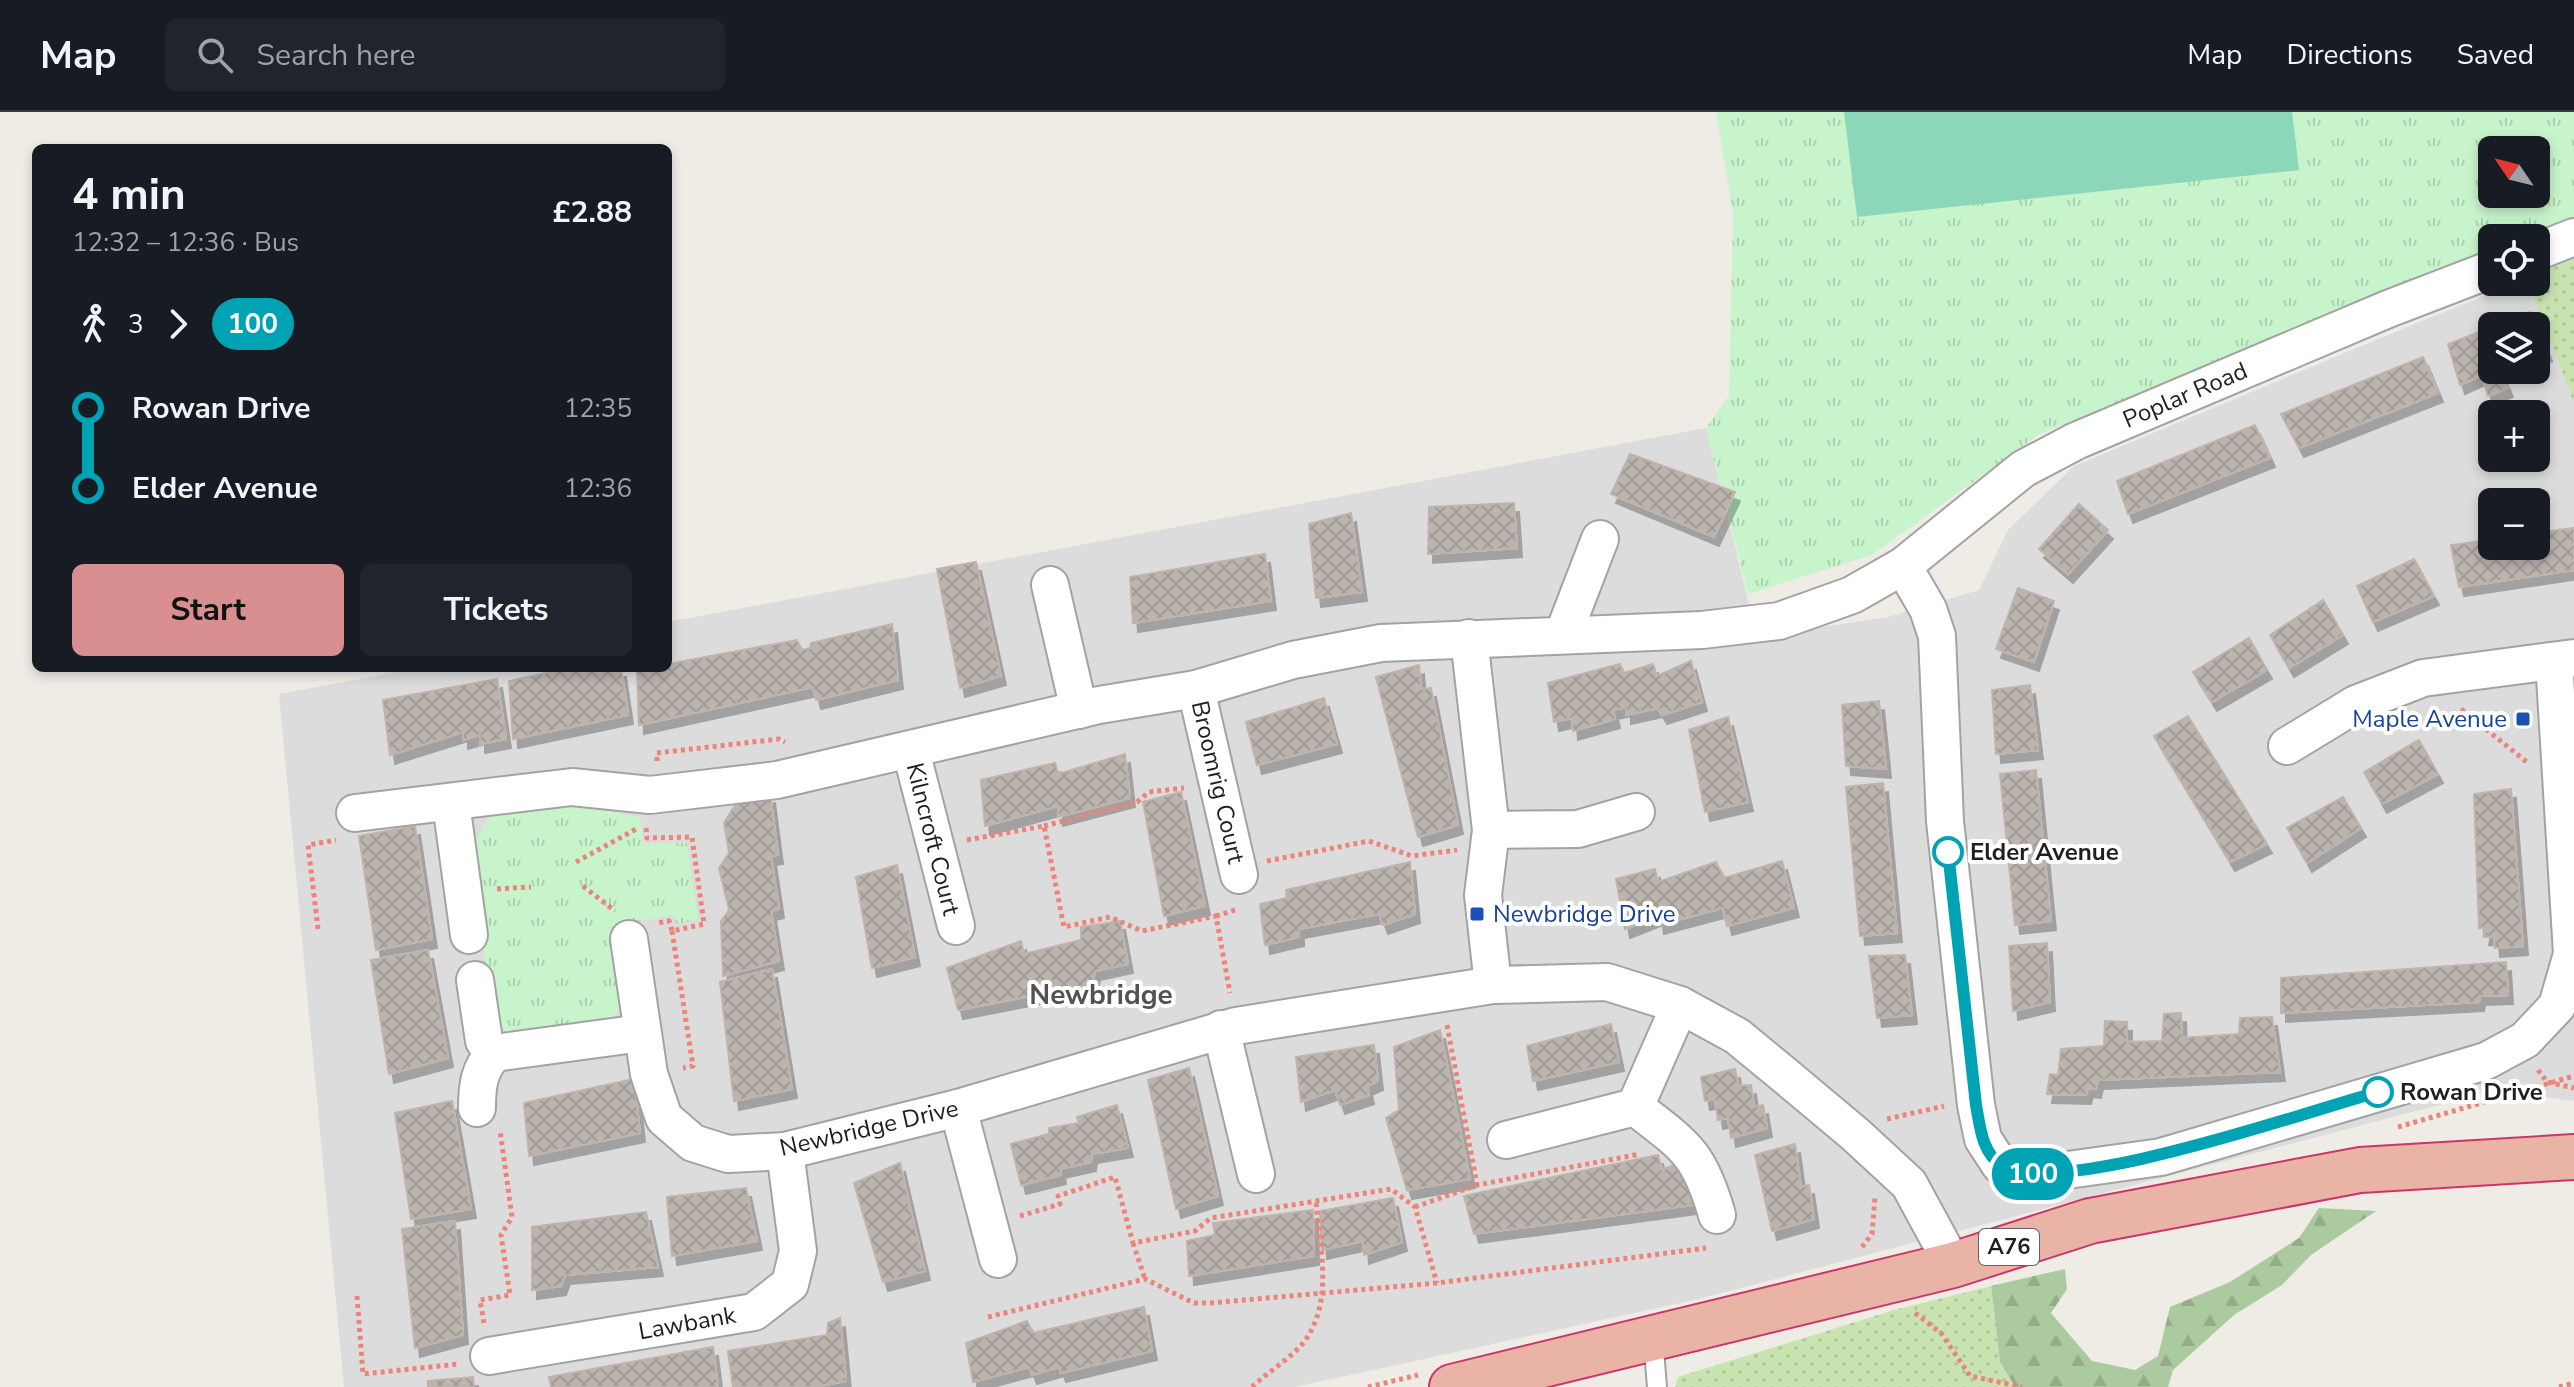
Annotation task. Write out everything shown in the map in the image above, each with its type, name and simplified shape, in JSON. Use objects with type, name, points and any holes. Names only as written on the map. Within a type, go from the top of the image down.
[{"type":"highway","name":"A76","points":[[1441,1380],[1653,1338],[1874,1266],[1953,1265],[2090,1221],[2360,1170],[2574,1157]]},
{"type":"street","points":[[2550,246],[2574,237]]},
{"type":"street","name":"Poplar Road","points":[[1903,566],[2023,469],[2076,441],[2388,309],[2478,274]]},
{"type":"street","points":[[1563,635],[1600,539]]},
{"type":"street","points":[[355,813],[572,787],[650,795],[717,790],[911,751],[1079,710],[1196,689],[1293,660],[1381,643],[1702,630],[1779,621],[1852,595],[1903,566],[1928,609],[1937,636],[1945,821],[1976,1105],[1989,1153],[2000,1165],[2017,1172],[2039,1174],[2161,1157],[2486,1061],[2525,1040],[2557,1006],[2572,954],[2561,775],[2564,659],[2423,678],[2356,704],[2287,746]]},
{"type":"street","points":[[1050,585],[1079,710]]},
{"type":"street","points":[[1469,638],[1490,838],[1483,895],[1493,985]]},
{"type":"street","name":"Broomrig Court","points":[[1196,689],[1218,784],[1246,882]]},
{"type":"street","name":"Kilncroft Court","points":[[911,751],[956,926]]},
{"type":"street","points":[[451,803],[469,935]]},
{"type":"street","points":[[1490,838],[1578,829],[1636,812]]},
{"type":"street","name":"Newbridge Drive","points":[[642,931],[642,1033],[649,1074],[664,1118],[693,1143],[728,1154],[785,1151],[958,1108],[1228,1028],[1493,985],[1607,982],[1680,1005],[1737,1036],[1863,1141],[1909,1184],[1953,1265]]},
{"type":"street","points":[[475,980],[484,1041],[494,1053]]},
{"type":"street","points":[[1635,1107],[1680,1005]]},
{"type":"street","points":[[1228,1028],[1256,1174]]},
{"type":"street","points":[[488,1111],[477,1086],[482,1066],[494,1053],[642,1033]]},
{"type":"street","points":[[1635,1107],[1690,1150],[1708,1184],[1718,1230]]},
{"type":"street","points":[[1506,1140],[1635,1107]]},
{"type":"street","points":[[958,1108],[994,1242]]},
{"type":"street","name":"Lawbank","points":[[489,1356],[754,1312],[790,1284],[798,1251],[785,1151]]},
{"type":"lane","points":[[1653,1338],[1657,1387]]},
{"type":"path","points":[[2423,678],[2545,776],[2561,775]]},
{"type":"path","points":[[935,846],[1044,826],[1137,802],[1149,792],[1218,784]]},
{"type":"path","points":[[318,929],[308,845],[340,839],[339,815],[355,813]]},
{"type":"path","points":[[576,862],[646,823],[647,838],[692,837],[704,924],[672,931]]},
{"type":"path","points":[[1044,826],[1064,927],[1110,917],[1142,931],[1216,916],[1246,882],[1369,841],[1412,856],[1490,838]]},
{"type":"path","points":[[1216,916],[1228,1028]]},
{"type":"path","points":[[642,931],[669,921],[693,1066],[649,1074]]},
{"type":"path","points":[[1442,995],[1477,1185]]},
{"type":"path","points":[[2395,1128],[2574,1076]]},
{"type":"path","points":[[2547,1082],[2574,1088]]},
{"type":"path","points":[[1863,1141],[1879,1121],[1958,1102],[1976,1105]]},
{"type":"path","points":[[357,1296],[363,1374],[490,1361],[480,1300],[510,1295],[501,1235],[512,1217],[488,1111]]},
{"type":"path","points":[[1415,1207],[1477,1185],[1658,1150],[1670,1134]]},
{"type":"path","points":[[994,1242],[1060,1204],[1058,1196],[1115,1177],[1145,1279]]},
{"type":"path","points":[[1133,1243],[1195,1231],[1211,1218],[1391,1189],[1415,1207],[1437,1283]]},
{"type":"path","points":[[1875,1194],[1872,1234],[1874,1266],[1905,1307],[1941,1333],[1970,1376],[2022,1387]]},
{"type":"path","points":[[1252,1387],[1303,1343],[1317,1319],[1324,1292],[1316,1202]]},
{"type":"path","points":[[988,1317],[1145,1279],[1194,1303],[1437,1283],[1718,1230]]},
{"type":"path","points":[[1368,1387],[1441,1380]]},
{"type":"path","points":[[2559,1387],[2574,1383]]},
{"type":"shaded area","points":[[2574,260],[2574,1101],[2496,1090],[1699,1299],[1295,1387],[344,1387],[279,694],[398,672],[672,672],[672,621],[1706,428],[1757,637],[1888,617],[1979,590],[2008,530],[2074,466],[2484,296],[2550,296],[2550,274]]},
{"type":"green space","points":[[1716,112],[2574,112],[2574,216],[2550,226],[2478,224],[2478,256],[2038,435],[1872,555],[1748,594],[1706,428],[1729,395],[1733,214]]},
{"type":"green space","points":[[1844,112],[2292,112],[2299,170],[1857,217]]},
{"type":"green space","points":[[2574,258],[2574,403],[2550,340],[2550,312],[2539,312],[2533,296],[2550,296],[2550,268]]},
{"type":"green space","points":[[575,805],[640,817],[643,843],[687,843],[698,919],[676,924],[674,915],[609,927],[623,1006],[603,1026],[508,1034],[495,1015],[488,991],[483,941],[489,937],[476,841],[487,819],[497,812]]},
{"type":"green space","points":[[2319,1208],[2376,1211],[2311,1255],[2282,1285],[2234,1315],[2173,1370],[2168,1387],[2015,1387],[2000,1362],[1991,1286],[2065,1269],[2067,1289],[2051,1313],[2092,1361],[2135,1370],[2158,1356],[2170,1307],[2230,1282],[2299,1238]]},
{"type":"green space","points":[[1991,1286],[2000,1362],[2015,1387],[1675,1387],[1678,1377],[1894,1310]]},
{"type":"building","points":[[2478,332],[2478,377],[2460,385],[2448,344]]},
{"type":"building","points":[[2423,357],[2438,393],[2299,448],[2281,414]]},
{"type":"building","points":[[2485,384],[2506,384],[2508,388],[2488,396]]},
{"type":"building","points":[[2255,425],[2270,458],[2128,514],[2117,481]]},
{"type":"building","points":[[1630,454],[1735,492],[1714,537],[1611,494]]},
{"type":"building","points":[[1514,503],[1517,548],[1428,554],[1429,507]]},
{"type":"building","points":[[2079,504],[2108,530],[2068,574],[2039,549]]},
{"type":"building","points":[[1351,513],[1362,592],[1316,598],[1309,524]]},
{"type":"building","points":[[2574,528],[2574,570],[2459,587],[2451,545],[2478,542],[2478,560],[2550,560],[2550,531]]},
{"type":"building","points":[[1265,554],[1271,601],[1133,623],[1130,577]]},
{"type":"building","points":[[2414,559],[2434,596],[2373,622],[2357,586]]},
{"type":"building","points":[[976,562],[1001,676],[960,688],[937,569]]},
{"type":"building","points":[[2018,588],[2054,601],[2034,662],[1996,649]]},
{"type":"building","points":[[2323,600],[2343,635],[2289,668],[2270,635]]},
{"type":"building","points":[[892,624],[898,680],[816,700],[813,687],[639,725],[637,672],[672,672],[672,663],[797,640],[802,650],[810,648],[811,643]]},
{"type":"building","points":[[2249,638],[2267,670],[2212,702],[2193,672]]},
{"type":"building","points":[[1691,661],[1702,702],[1662,715],[1658,708],[1626,715],[1626,707],[1613,710],[1615,719],[1573,731],[1572,718],[1554,722],[1548,683],[1620,664],[1624,673],[1653,664],[1657,676]]},
{"type":"building","points":[[1419,665],[1421,689],[1431,688],[1458,825],[1418,837],[1376,677]]},
{"type":"building","points":[[551,672],[622,672],[628,715],[513,739],[509,681]]},
{"type":"building","points":[[497,679],[506,739],[480,744],[480,735],[463,740],[463,732],[390,755],[383,700]]},
{"type":"building","points":[[2030,685],[2038,750],[1996,754],[1992,690]]},
{"type":"building","points":[[1324,698],[1337,744],[1257,765],[1246,722]]},
{"type":"building","points":[[1879,701],[1886,769],[1846,766],[1842,705]]},
{"type":"building","points":[[2188,716],[2267,844],[2230,862],[2154,736]]},
{"type":"building","points":[[1728,717],[1748,802],[1705,812],[1689,730]]},
{"type":"building","points":[[2419,740],[2438,774],[2382,804],[2364,772]]},
{"type":"building","points":[[1125,754],[1130,798],[1058,817],[1058,806],[985,826],[981,780],[1055,763],[1058,774]]},
{"type":"building","points":[[2036,770],[2051,921],[2015,925],[2000,774]]},
{"type":"building","points":[[1883,783],[1897,933],[1860,936],[1846,787]]},
{"type":"building","points":[[2511,789],[2523,946],[2495,948],[2494,937],[2484,936],[2486,927],[2479,928],[2474,794]]},
{"type":"building","points":[[1181,792],[1205,906],[1164,916],[1143,802]]},
{"type":"building","points":[[770,794],[778,855],[771,856],[779,909],[771,911],[779,961],[723,976],[721,921],[729,910],[719,868],[729,853],[724,823],[740,797]]},
{"type":"building","points":[[2343,797],[2361,828],[2307,863],[2287,828]]},
{"type":"building","points":[[415,826],[432,939],[376,950],[359,836]]},
{"type":"building","points":[[1782,861],[1794,908],[1727,926],[1723,908],[1659,925],[1658,916],[1625,929],[1616,879],[1655,869],[1658,882],[1716,862],[1724,878]]},
{"type":"building","points":[[1410,862],[1415,914],[1383,925],[1379,914],[1299,929],[1299,937],[1265,945],[1260,904],[1287,898],[1286,890]]},
{"type":"building","points":[[897,865],[915,957],[872,968],[856,877]]},
{"type":"building","points":[[1120,921],[1128,964],[1095,971],[1092,984],[958,1010],[947,968],[1021,941],[1024,954],[1081,940],[1081,927]]},
{"type":"building","points":[[2047,943],[2050,1002],[2013,1011],[2009,946]]},
{"type":"building","points":[[428,950],[448,1058],[389,1074],[371,960]]},
{"type":"building","points":[[1905,955],[1912,1015],[1877,1018],[1869,956]]},
{"type":"building","points":[[2506,962],[2508,995],[2480,996],[2479,1002],[2281,1013],[2281,978]]},
{"type":"building","points":[[772,969],[792,1089],[734,1101],[720,982]]},
{"type":"building","points":[[2181,1013],[2182,1038],[2239,1034],[2240,1018],[2272,1017],[2280,1072],[2098,1080],[2096,1089],[2088,1088],[2086,1095],[2047,1094],[2050,1074],[2058,1075],[2061,1049],[2104,1046],[2105,1021],[2127,1022],[2127,1042],[2162,1041],[2164,1014]]},
{"type":"building","points":[[1611,1024],[1619,1062],[1533,1081],[1527,1046]]},
{"type":"building","points":[[1440,1030],[1470,1179],[1407,1190],[1386,1118],[1399,1110],[1394,1047]]},
{"type":"building","points":[[1374,1045],[1378,1081],[1367,1086],[1369,1095],[1340,1105],[1335,1090],[1301,1102],[1296,1057]]},
{"type":"building","points":[[1189,1068],[1218,1196],[1176,1209],[1148,1080]]},
{"type":"building","points":[[1735,1069],[1738,1086],[1751,1085],[1754,1107],[1763,1105],[1767,1128],[1731,1138],[1728,1118],[1718,1120],[1715,1099],[1705,1101],[1701,1077]]},
{"type":"building","points":[[634,1079],[640,1133],[529,1156],[524,1103]]},
{"type":"building","points":[[452,1101],[471,1209],[411,1219],[395,1113]]},
{"type":"building","points":[[1117,1105],[1128,1148],[1092,1154],[1091,1162],[1060,1169],[1061,1175],[1021,1185],[1011,1144],[1049,1134],[1049,1128],[1079,1123],[1077,1117]]},
{"type":"building","points":[[1795,1144],[1801,1187],[1809,1185],[1814,1219],[1772,1231],[1755,1155]]},
{"type":"building","points":[[1658,1155],[1662,1170],[1685,1160],[1693,1205],[1474,1234],[1464,1196]]},
{"type":"building","points":[[900,1163],[925,1271],[883,1282],[854,1183]]},
{"type":"building","points":[[746,1188],[757,1241],[672,1256],[667,1197]]},
{"type":"building","points":[[1393,1198],[1402,1242],[1364,1255],[1363,1241],[1322,1250],[1320,1211]]},
{"type":"building","points":[[1313,1210],[1314,1256],[1189,1276],[1187,1241],[1215,1235],[1213,1223]]},
{"type":"building","points":[[646,1212],[658,1267],[565,1275],[561,1286],[532,1290],[532,1227]]},
{"type":"building","points":[[455,1221],[463,1335],[415,1348],[402,1229]]},
{"type":"building","points":[[1144,1307],[1152,1351],[1061,1373],[1059,1367],[1032,1375],[1029,1367],[973,1382],[966,1343],[1027,1321],[1033,1333]]},
{"type":"building","points":[[840,1318],[846,1381],[814,1387],[733,1387],[728,1351],[827,1335],[828,1323]]},
{"type":"building","points":[[713,1347],[718,1387],[551,1387],[549,1377]]},
{"type":"building","points":[[473,1377],[474,1387],[428,1387],[428,1381]]},
{"type":"bus line","name":"100","points":[[1948,852],[1976,1105],[1983,1139],[1989,1153],[2000,1165],[2017,1172],[2039,1174],[2161,1157],[2378,1092]]},
{"type":"place","name":"Maple Avenue","points":[[2523,719]]},
{"type":"place","name":"Elder Avenue","points":[[1948,852]]},
{"type":"place","name":"Newbridge Drive","points":[[1477,914]]},
{"type":"place","name":"Rowan Drive","points":[[2378,1092]]},
{"type":"district","name":"Newbridge","points":[[1101,995]]}]
